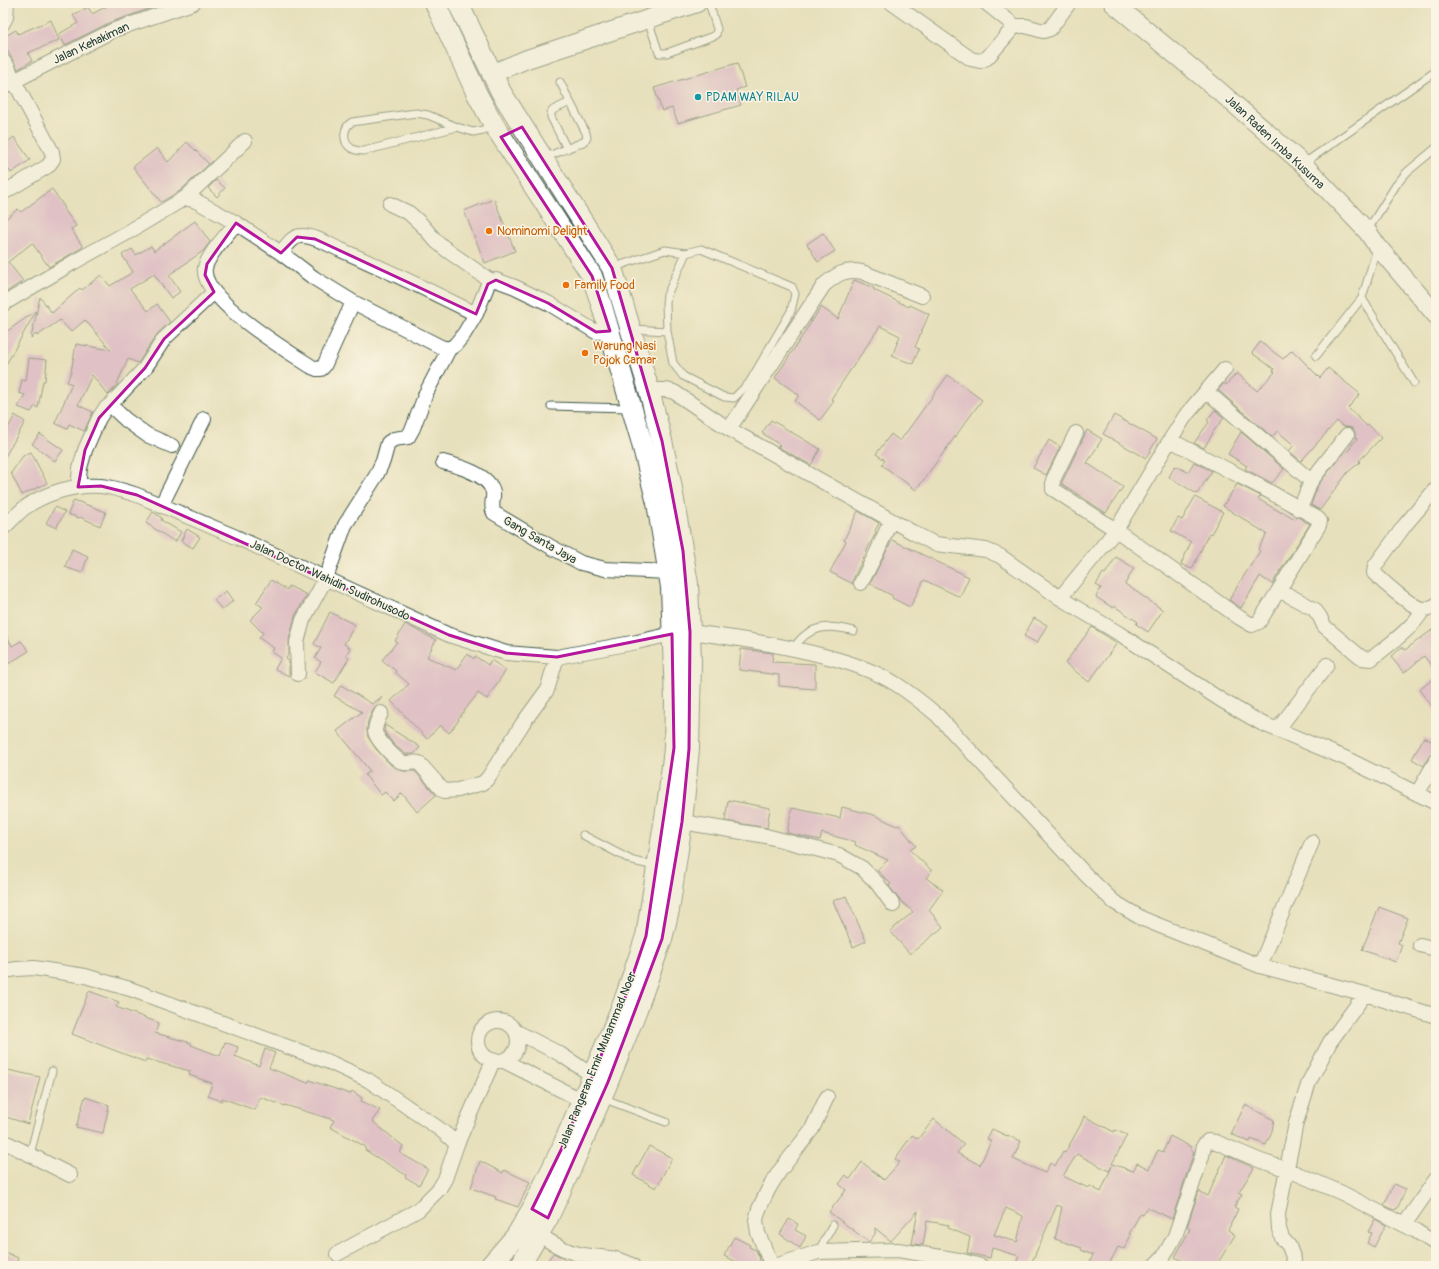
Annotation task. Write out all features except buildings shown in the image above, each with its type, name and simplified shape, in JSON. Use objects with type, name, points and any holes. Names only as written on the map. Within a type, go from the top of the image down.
[{"type":"main road","name":"Jalan Pangeran Emir Muhammad Noer","points":[[435,3],[477,94],[498,131],[602,272],[610,331],[638,429],[676,581]]},
{"type":"main road","name":"Jalan Pangeran Emir Muhammad Noer","points":[[458,3],[491,74],[522,127],[543,158],[630,329],[649,390],[671,483],[676,581],[681,633],[691,663],[681,748],[682,822],[660,909]]},
{"type":"main road","points":[[498,131],[522,127]]},
{"type":"main road","points":[[638,429],[658,425]]},
{"type":"main road","name":"Jalan Pangeran Emir Muhammad Noer","points":[[520,1266],[540,1221],[572,1166],[645,964],[662,939],[658,867],[669,792],[681,748]]},
{"type":"main road","name":"Jalan Pangeran Emir Muhammad Noer","points":[[490,1266],[516,1236],[540,1221],[561,1150],[581,1100],[601,1085]]},
{"type":"street","points":[[3,23],[6,18],[7,3]]},
{"type":"street","name":"Jalan Kehakiman","points":[[8,84],[114,30],[193,3]]},
{"type":"street","points":[[491,74],[527,59],[697,3]]},
{"type":"street","points":[[892,3],[971,59],[980,61],[987,58],[1015,26]]},
{"type":"street","points":[[986,3],[1015,26],[1026,26],[1043,31],[1050,29],[1069,3]]},
{"type":"street","name":"Jalan Raden Imba Kusuma","points":[[1120,5],[1303,164],[1367,231],[1378,247],[1436,315]]},
{"type":"street","points":[[3,61],[8,67],[8,84],[52,152],[53,159],[48,166],[3,193]]},
{"type":"street","points":[[3,304],[185,198],[245,141]]},
{"type":"street","points":[[185,198],[196,201],[236,223],[281,253],[314,278],[353,302],[441,347],[449,349]]},
{"type":"street","points":[[390,204],[409,213],[436,241],[448,251],[491,281]]},
{"type":"street","points":[[236,223],[210,257],[205,275],[214,292],[254,329],[317,369],[322,369],[353,302]]},
{"type":"street","points":[[281,253],[289,243],[297,237],[302,236],[315,239],[379,266],[476,314]]},
{"type":"street","points":[[730,429],[824,285],[837,274],[844,271],[854,270],[862,272],[922,296]]},
{"type":"street","points":[[298,674],[297,642],[303,620],[326,578],[345,525],[376,476],[383,461],[387,445],[394,439],[408,437],[413,428],[426,393],[449,349],[455,345],[476,314],[484,290],[488,284],[491,281],[496,280],[515,287],[548,303],[596,332],[610,331]]},
{"type":"street","points":[[78,487],[80,468],[85,450],[99,418],[105,409],[145,368],[164,339],[214,292]]},
{"type":"street","points":[[1060,598],[1116,530],[1186,415],[1225,369]]},
{"type":"street","points":[[649,390],[666,390],[674,392],[730,429],[935,544],[986,550],[1016,566],[1060,598],[1120,634],[1221,700],[1261,723],[1345,758],[1436,803]]},
{"type":"street","points":[[1206,391],[1311,481]]},
{"type":"street","points":[[110,405],[126,420],[147,435],[172,446]]},
{"type":"street","points":[[161,506],[204,419]]},
{"type":"street","points":[[1076,433],[1053,480],[1053,489],[1116,530],[1240,618],[1252,625],[1259,622],[1319,525],[1320,521],[1261,487],[1170,440]]},
{"type":"street","points":[[1299,509],[1311,481],[1347,435]]},
{"type":"street","name":"Gang Santa Jaya","points":[[443,462],[469,470],[486,481],[493,491],[491,509],[494,513],[581,563],[605,569],[676,581]]},
{"type":"street","name":"Jalan Doctor Wahidin Sudirohusodo","points":[[3,528],[23,509],[49,495],[78,487],[101,486],[120,489],[236,537],[449,635],[506,653],[557,657],[681,633],[741,638],[794,648],[856,665],[895,683],[937,715],[1086,875],[1114,902],[1143,919],[1260,966],[1365,994],[1436,1016]]},
{"type":"street","points":[[1430,607],[1414,606],[1374,573],[1375,566],[1400,532],[1436,490]]},
{"type":"street","points":[[861,583],[878,552],[891,520]]},
{"type":"street","points":[[1279,590],[1314,609],[1324,626],[1362,658],[1370,659],[1381,652],[1430,607]]},
{"type":"street","points":[[381,713],[375,726],[375,733],[394,756],[401,762],[404,764],[416,762],[420,763],[444,791],[458,790],[483,783],[488,778],[523,723],[547,690],[557,657]]},
{"type":"street","points":[[1278,729],[1327,665]]},
{"type":"street","points":[[1417,794],[1436,761]]},
{"type":"street","points":[[682,822],[766,836],[839,855],[862,868],[877,883],[893,905]]},
{"type":"street","points":[[1260,966],[1312,842]]},
{"type":"street","points":[[1420,945],[1436,949]]},
{"type":"street","points":[[3,971],[34,968],[85,976],[137,992],[314,1056],[368,1080],[441,1130],[457,1144]]},
{"type":"street","points":[[1292,1266],[1294,1260],[1289,1246],[1282,1238],[1279,1229],[1278,1214],[1296,1123],[1309,1082],[1330,1042],[1365,994]]},
{"type":"street","points":[[581,1100],[483,1055],[478,1044],[479,1032],[487,1024],[498,1020],[509,1023],[517,1032],[560,1054],[601,1085]]},
{"type":"street","points":[[337,1254],[418,1210],[439,1189],[445,1179],[457,1144],[498,1061],[512,1057],[517,1050],[519,1041],[517,1032]]},
{"type":"street","points":[[827,1097],[812,1129],[779,1172],[769,1188],[759,1210],[756,1220],[758,1233],[773,1266],[818,1252],[898,1250],[959,1260],[981,1266]]},
{"type":"street","points":[[3,1141],[70,1175]]},
{"type":"street","points":[[1154,1266],[1164,1256],[1175,1236],[1202,1156],[1204,1145],[1208,1141],[1216,1142],[1286,1169],[1342,1193],[1404,1225],[1436,1244]]},
{"type":"street","points":[[1404,1225],[1436,1179]]},
{"type":"street","points":[[540,1221],[557,1246],[576,1254],[625,1261],[633,1266]]},
{"type":"lane","points":[[648,19],[659,53],[667,53],[716,35],[717,29],[709,3]]},
{"type":"lane","points":[[1303,164],[1436,71]]},
{"type":"lane","points":[[543,158],[583,142],[587,138],[586,133],[560,82]]},
{"type":"lane","points":[[567,149],[551,117],[551,113],[553,110],[570,102]]},
{"type":"lane","points":[[457,127],[364,151],[351,149],[346,142],[345,129],[352,122],[416,113],[428,115],[473,132],[498,131]]},
{"type":"lane","points":[[1367,231],[1399,181],[1407,172],[1436,148]]},
{"type":"lane","points":[[1316,356],[1362,298],[1378,247]]},
{"type":"lane","points":[[602,272],[665,250],[686,253],[701,249],[792,287],[796,294],[791,311],[749,383],[734,398],[724,397],[684,376],[673,363],[667,331],[667,295],[686,253]]},
{"type":"lane","points":[[1362,298],[1414,383]]},
{"type":"lane","points":[[630,329],[667,331]]},
{"type":"lane","points":[[551,406],[632,408]]},
{"type":"lane","points":[[794,648],[800,639],[819,628],[842,628],[854,631]]},
{"type":"lane","points":[[583,835],[633,861],[658,867]]},
{"type":"lane","points":[[30,1154],[52,1071]]},
{"type":"lane","points":[[601,1085],[666,1122]]},
{"type":"lane","points":[[818,1252],[833,1225]]},
{"type":"highlighted area","points":[[522,127],[612,268],[662,441],[683,551],[690,632],[689,749],[682,822],[662,939],[608,1082],[548,1218],[532,1209],[561,1150],[623,1004],[646,936],[674,748],[672,634],[557,657],[506,653],[449,635],[137,495],[101,486],[78,487],[85,450],[99,418],[145,368],[164,339],[214,292],[205,275],[207,264],[236,223],[281,253],[297,237],[315,239],[476,314],[488,284],[496,280],[548,303],[596,332],[610,331],[592,276],[501,137]]},
{"type":"place","name":"PDAM WAY RILAU","points":[[698,97]]},
{"type":"place","name":"Nominomi Delight","points":[[489,231]]},
{"type":"place","name":"Family Food","points":[[566,285]]},
{"type":"place","name":"Warung Nasi Pojok Camar","points":[[585,353]]}]
